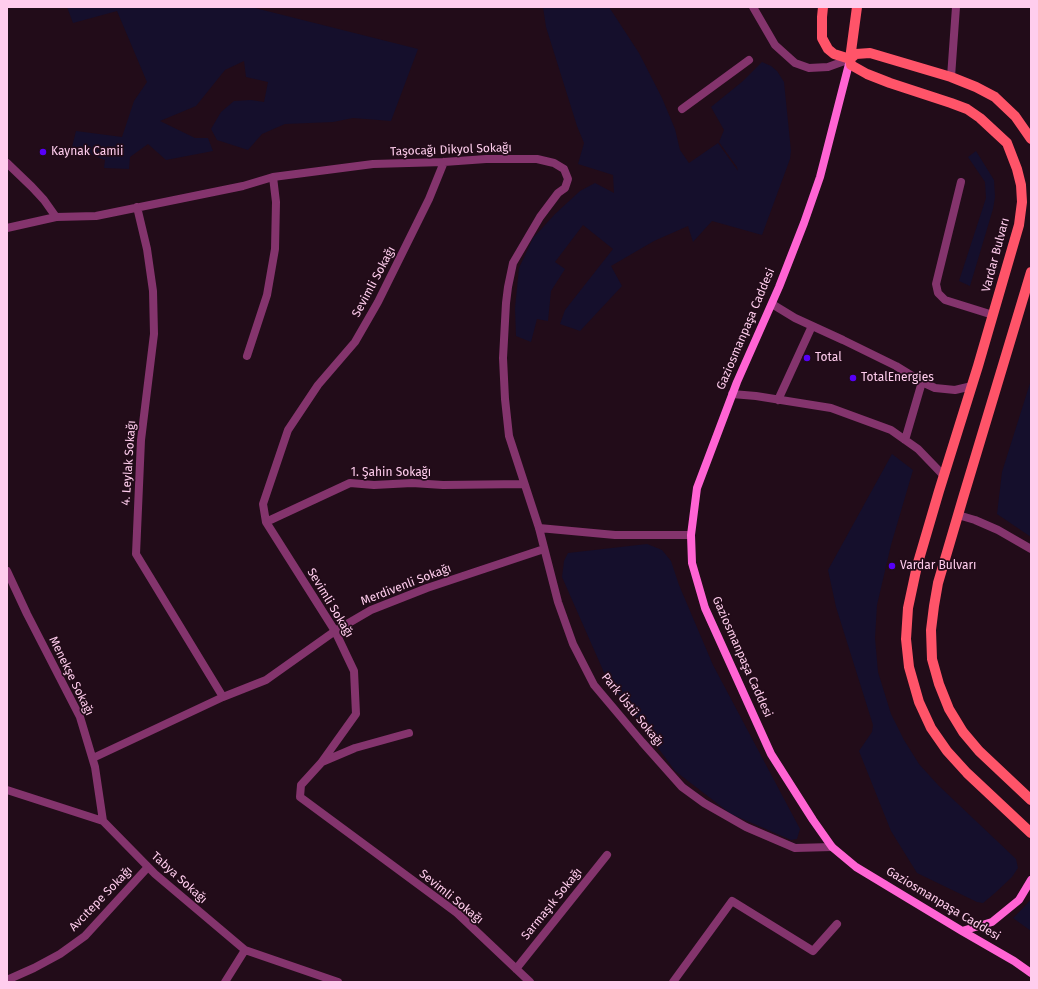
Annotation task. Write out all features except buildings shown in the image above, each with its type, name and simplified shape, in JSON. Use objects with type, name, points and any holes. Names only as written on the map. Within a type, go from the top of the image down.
[{"type":"main road","points":[[823,7],[822,38],[828,49],[834,54],[850,59],[856,54],[870,53],[951,77],[976,87],[995,97],[1015,116],[1031,139]]},
{"type":"main road","name":"Gaziosmanpaşa Caddesi","points":[[857,7],[850,59],[820,177],[804,223],[772,304],[732,394],[697,488],[691,535],[692,563],[708,616],[771,754],[832,847],[856,867],[962,932],[1014,961],[1031,974]]},
{"type":"main road","name":"Vardar Bulvarı","points":[[850,59],[850,65],[867,74],[967,109],[980,118],[1007,143],[1017,169],[1021,185],[1022,202],[1019,225],[917,566],[908,608],[906,639],[909,667],[919,702],[931,728],[947,751],[966,773],[1031,833]]},
{"type":"main road","points":[[1031,272],[938,583],[932,630],[932,659],[939,684],[949,709],[962,732],[979,751],[1031,800]]},
{"type":"main road","points":[[962,932],[992,922],[1019,900],[1031,880]]},
{"type":"street","points":[[752,7],[775,45],[795,63],[809,68],[828,67],[850,59]]},
{"type":"street","points":[[951,77],[956,7]]},
{"type":"street","points":[[682,109],[750,60]]},
{"type":"street","name":"Taşocağı Dikyol Sokağı","points":[[7,228],[56,217],[96,216],[243,186],[273,176],[374,164],[486,159],[537,159],[554,163],[564,170],[568,179],[565,188],[558,193],[540,217],[520,250],[514,263],[506,303],[503,358],[505,399],[509,436],[524,484]]},
{"type":"street","name":"Sevimli Sokağı","points":[[444,162],[429,199],[378,302],[355,342],[318,385],[288,430],[263,504],[266,522],[335,631],[354,671],[356,714],[321,763],[301,785],[300,797],[457,914],[530,982]]},
{"type":"street","points":[[7,163],[36,191],[56,217]]},
{"type":"street","points":[[247,356],[267,295],[275,249],[276,202],[273,176]]},
{"type":"street","points":[[961,182],[936,284],[938,293],[945,300],[993,315]]},
{"type":"street","name":"4. Leylak Sokağı","points":[[137,207],[147,249],[153,291],[154,334],[141,440],[136,554],[223,697]]},
{"type":"street","points":[[772,304],[795,318],[896,366],[935,388],[955,390],[972,386]]},
{"type":"street","points":[[778,400],[812,326]]},
{"type":"street","points":[[905,440],[922,382]]},
{"type":"street","points":[[732,394],[756,396],[831,408],[891,430],[918,449],[944,476]]},
{"type":"street","name":"1. Şahin Sokağı","points":[[266,522],[350,483],[374,485],[412,483],[443,485],[524,484]]},
{"type":"street","name":"Park Üstü Sokağı","points":[[524,484],[539,528],[558,602],[573,644],[594,685],[642,742],[682,787],[704,803],[746,828],[795,848],[832,847]]},
{"type":"street","points":[[958,515],[975,520],[998,530],[1031,549]]},
{"type":"street","points":[[539,528],[615,534],[691,535]]},
{"type":"street","name":"Merdivenli Sokağı","points":[[93,758],[223,697],[266,680],[335,631],[371,610],[427,588],[544,550]]},
{"type":"street","name":"Menekşe Sokağı","points":[[7,571],[27,614],[80,717],[96,767],[103,820]]},
{"type":"street","points":[[321,763],[355,748],[409,733]]},
{"type":"street","name":"Tabya Sokağı","points":[[7,790],[103,820],[155,874],[245,950],[338,982]]},
{"type":"street","name":"Sarmaşık Sokağı","points":[[516,969],[607,854]]},
{"type":"street","name":"Avcıtepe Sokağı","points":[[7,980],[60,954],[85,936],[148,867]]},
{"type":"street","points":[[673,982],[732,901],[813,951],[837,924]]},
{"type":"street","points":[[226,982],[245,950]]},
{"type":"shaded area","points":[[67,7],[251,7],[418,49],[391,121],[353,118],[333,122],[285,124],[262,134],[248,150],[217,140],[211,129],[221,112],[234,101],[251,100],[264,102],[268,82],[246,77],[244,61],[225,70],[196,106],[160,121],[195,138],[208,138],[213,151],[166,160],[148,144],[130,157],[129,169],[104,168],[105,160],[72,147],[76,131],[122,137],[134,101],[147,82],[117,11],[73,23]]},
{"type":"shaded area","points":[[543,7],[609,7],[639,53],[662,98],[675,129],[680,150],[689,163],[718,143],[738,171],[737,167],[719,142],[724,130],[711,107],[743,81],[762,62],[771,66],[777,71],[784,82],[791,151],[790,159],[762,235],[712,221],[693,242],[688,226],[654,241],[611,266],[622,286],[580,331],[560,324],[565,310],[613,249],[583,225],[555,262],[565,269],[551,291],[548,321],[537,319],[531,342],[516,336],[515,308],[519,268],[533,238],[555,214],[580,191],[595,183],[614,193],[613,175],[578,164],[584,143],[577,126],[546,27]]},
{"type":"shaded area","points":[[976,151],[994,180],[995,197],[993,209],[970,286],[959,281],[986,198],[985,182],[968,157]]},
{"type":"shaded area","points":[[1031,380],[1031,537],[997,514],[1002,472]]},
{"type":"shaded area","points":[[892,454],[913,470],[891,545],[877,605],[875,638],[878,672],[891,714],[904,740],[919,764],[938,785],[1016,859],[1018,868],[1012,877],[983,903],[977,902],[917,873],[891,831],[859,751],[872,732],[873,725],[836,607],[828,570]]},
{"type":"shaded area","points":[[647,544],[662,550],[671,561],[679,585],[713,665],[800,829],[797,839],[791,840],[731,814],[675,771],[606,677],[562,577],[564,561],[568,553]]},
{"type":"shaded area","points":[[1031,899],[1031,931],[1013,918]]},
{"type":"place","name":"Kaynak Camii","points":[[43,152]]},
{"type":"place","name":"Total","points":[[807,358]]},
{"type":"place","name":"TotalEnergies","points":[[853,378]]},
{"type":"place","name":"Vardar Bulvarı","points":[[892,566]]}]
